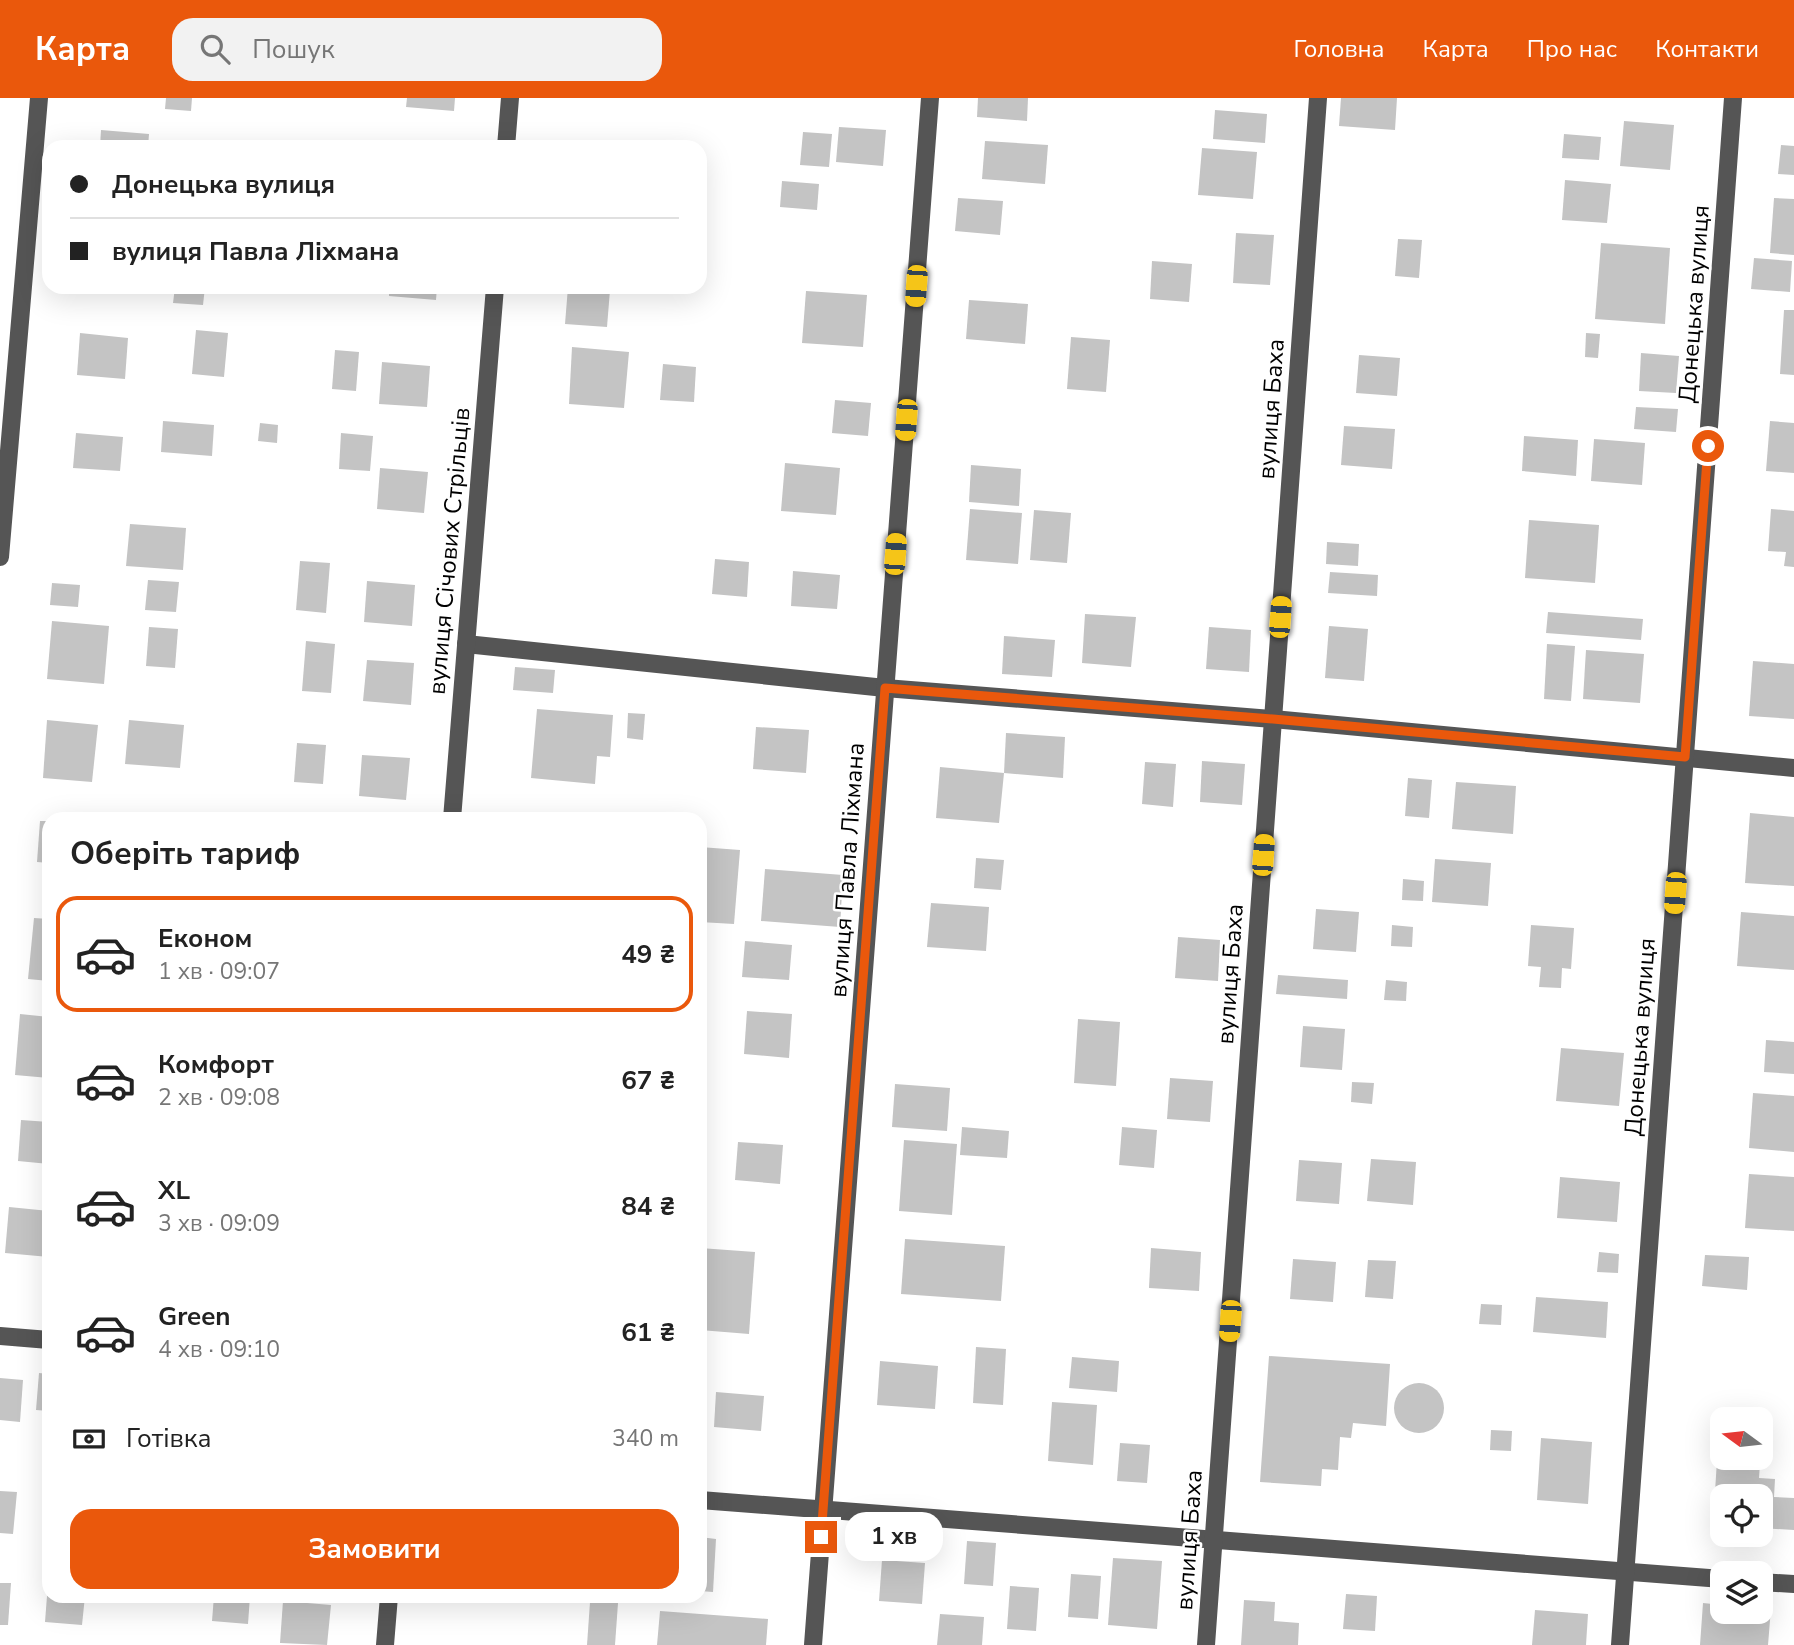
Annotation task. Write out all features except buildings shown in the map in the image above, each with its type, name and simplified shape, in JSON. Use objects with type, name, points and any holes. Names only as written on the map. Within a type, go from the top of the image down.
[{"type":"street","points":[[0,557],[39,98]]},
{"type":"street","points":[[507,140],[510,98]]},
{"type":"street","name":"вулиця Павла Ліхмана","points":[[813,1645],[930,98]]},
{"type":"street","name":"вулиця Баха","points":[[1206,1645],[1318,98]]},
{"type":"street","name":"Донецька вулиця","points":[[1620,1645],[1733,98]]},
{"type":"street","name":"вулиця Січових Стрільців","points":[[453,812],[494,294]]},
{"type":"street","points":[[466,644],[885,688],[1273,719],[1794,768]]},
{"type":"street","points":[[0,1336],[42,1339]]},
{"type":"street","points":[[707,1501],[1710,1578]]},
{"type":"street","points":[[1773,1583],[1794,1584]]},
{"type":"street","points":[[385,1645],[388,1603]]},
{"type":"route","points":[[821,1537],[885,688],[1273,719],[1685,757],[1708,446]]}]
